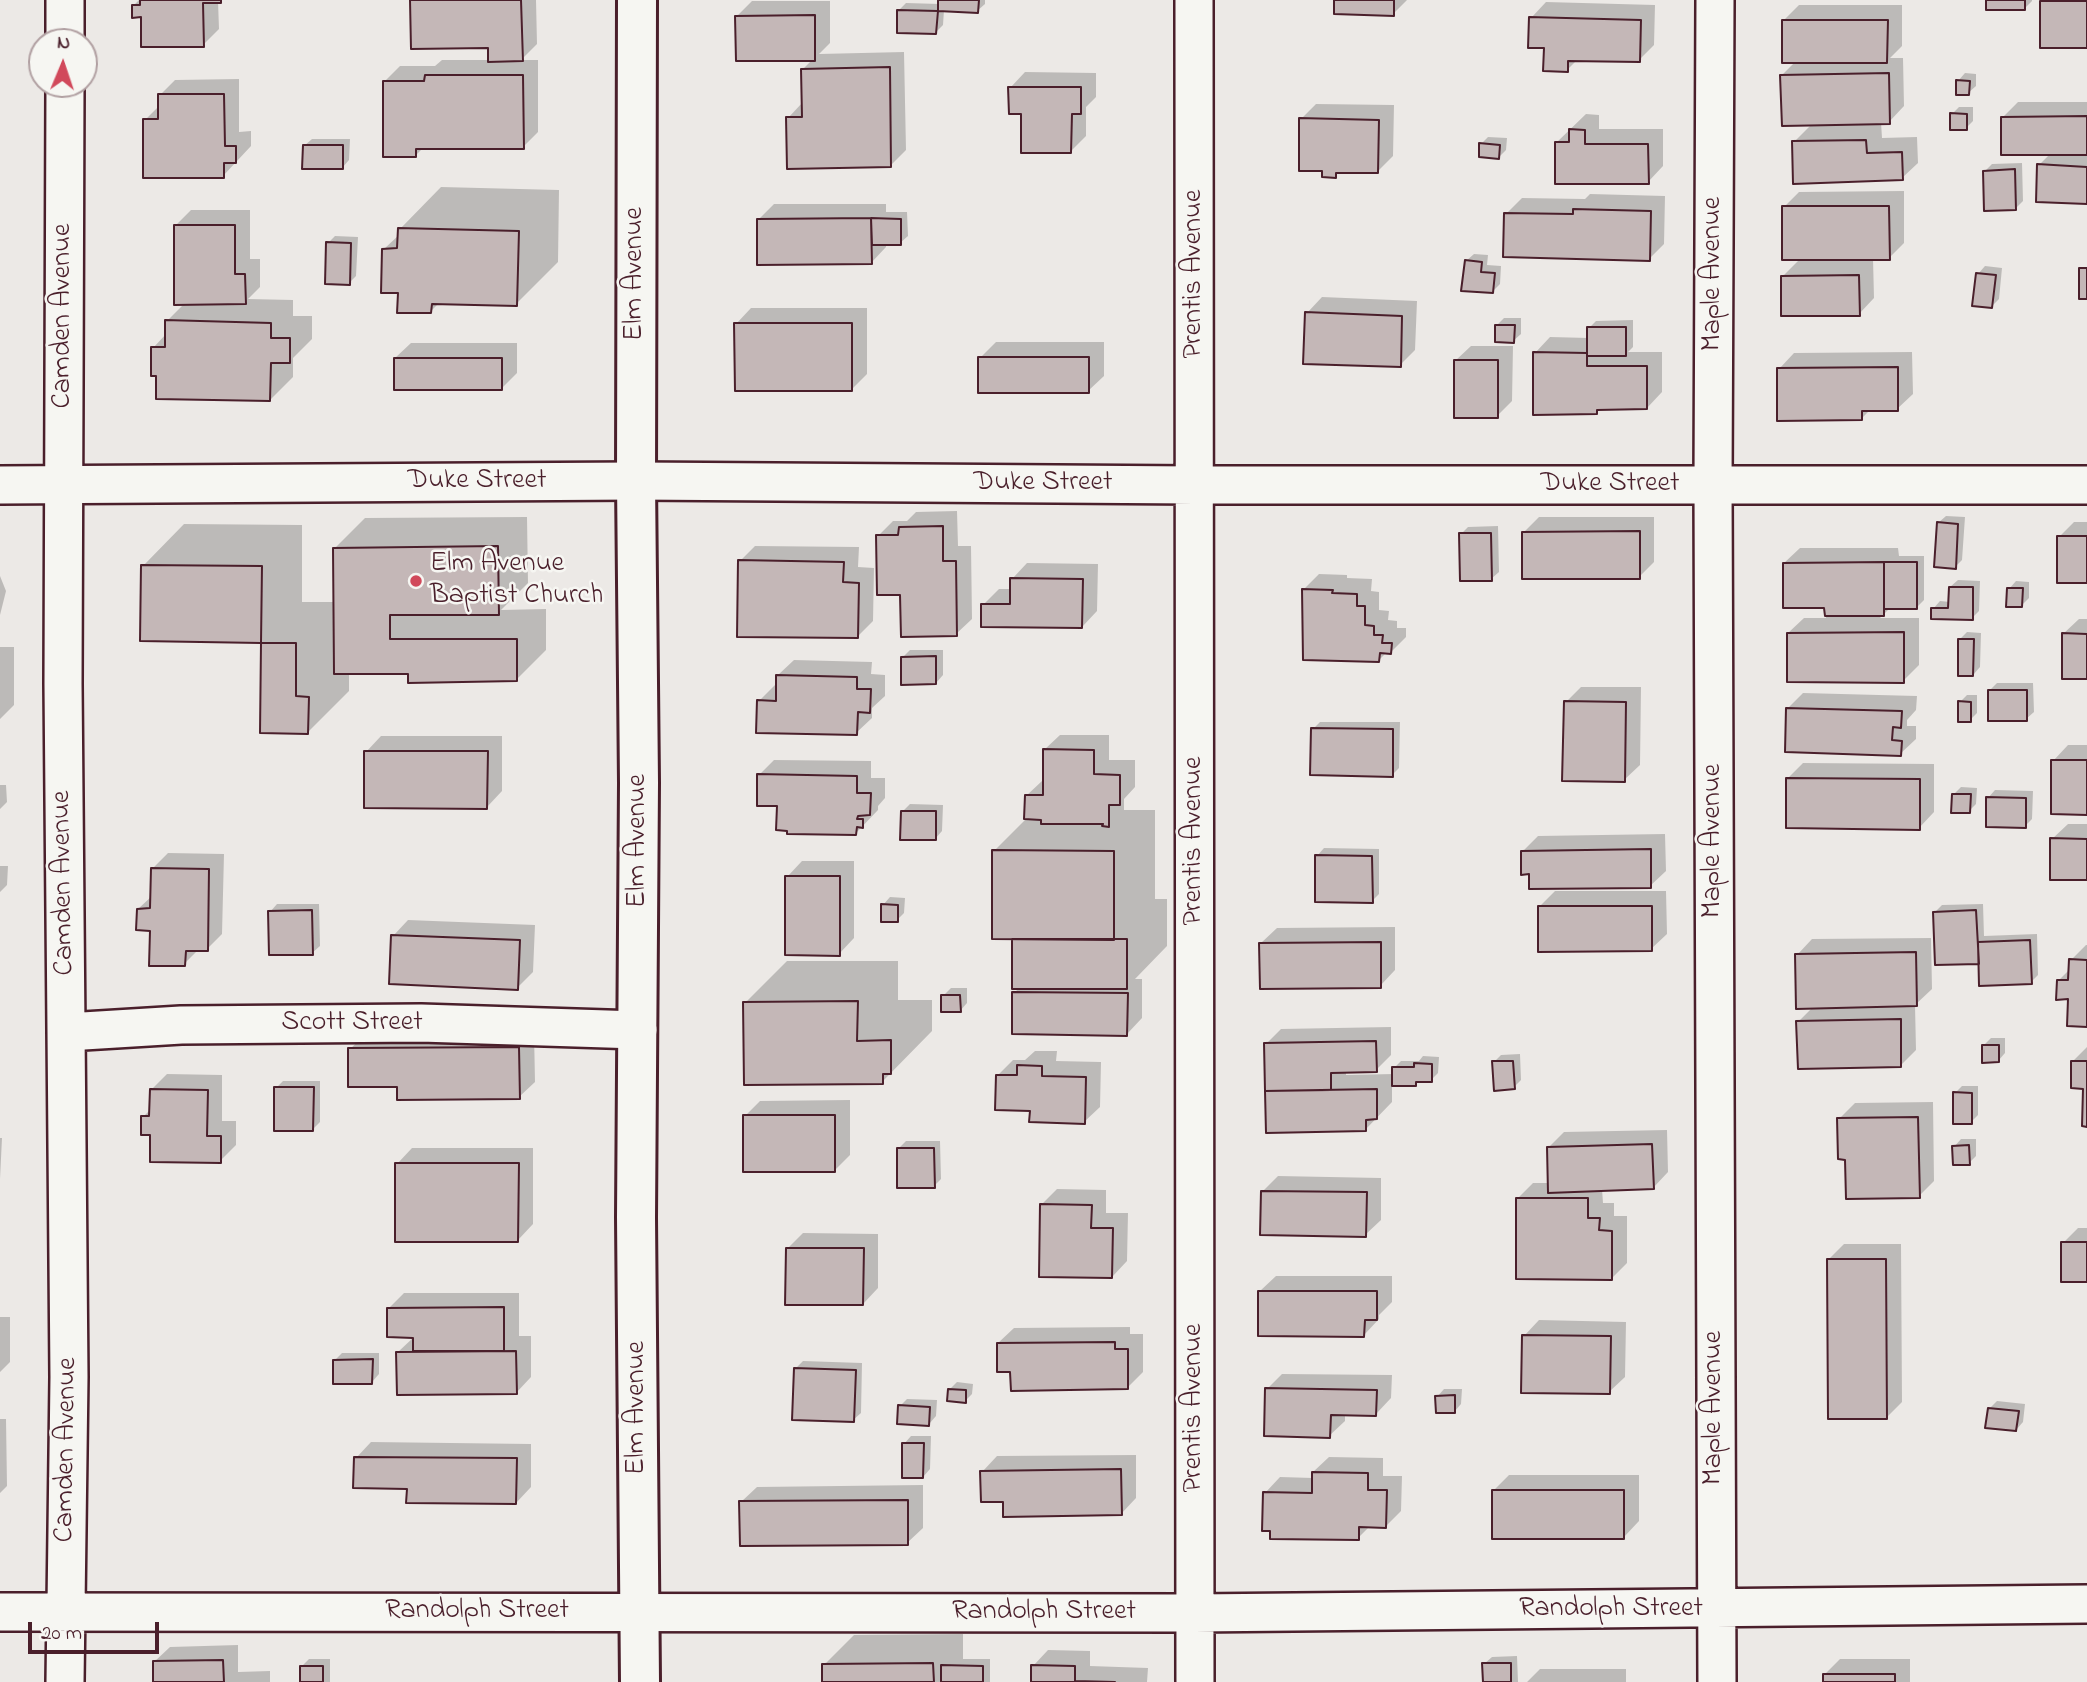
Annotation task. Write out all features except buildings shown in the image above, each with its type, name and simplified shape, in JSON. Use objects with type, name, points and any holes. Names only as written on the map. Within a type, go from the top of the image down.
[{"type":"main road","name":"Elm Avenue","points":[[637,0],[636,481],[639,770],[636,1217],[640,1682]]},
{"type":"street","points":[[65,0],[65,28]]},
{"type":"street","name":"Prentis Avenue","points":[[1194,0],[1195,1682]]},
{"type":"street","name":"Maple Avenue","points":[[1715,0],[1713,485],[1717,1682]]},
{"type":"street","name":"Camden Avenue","points":[[65,98],[63,683],[69,1377],[65,1682]]},
{"type":"street","name":"Duke Street","points":[[0,485],[636,481],[1195,485],[2087,485]]},
{"type":"street","name":"Scott Street","points":[[67,1032],[181,1025],[421,1023],[638,1030]]},
{"type":"street","name":"Randolph Street","points":[[0,1612],[1195,1613],[2087,1604]]},
{"type":"place","name":"Elm Avenue Baptist Church","points":[[416,581]]}]
